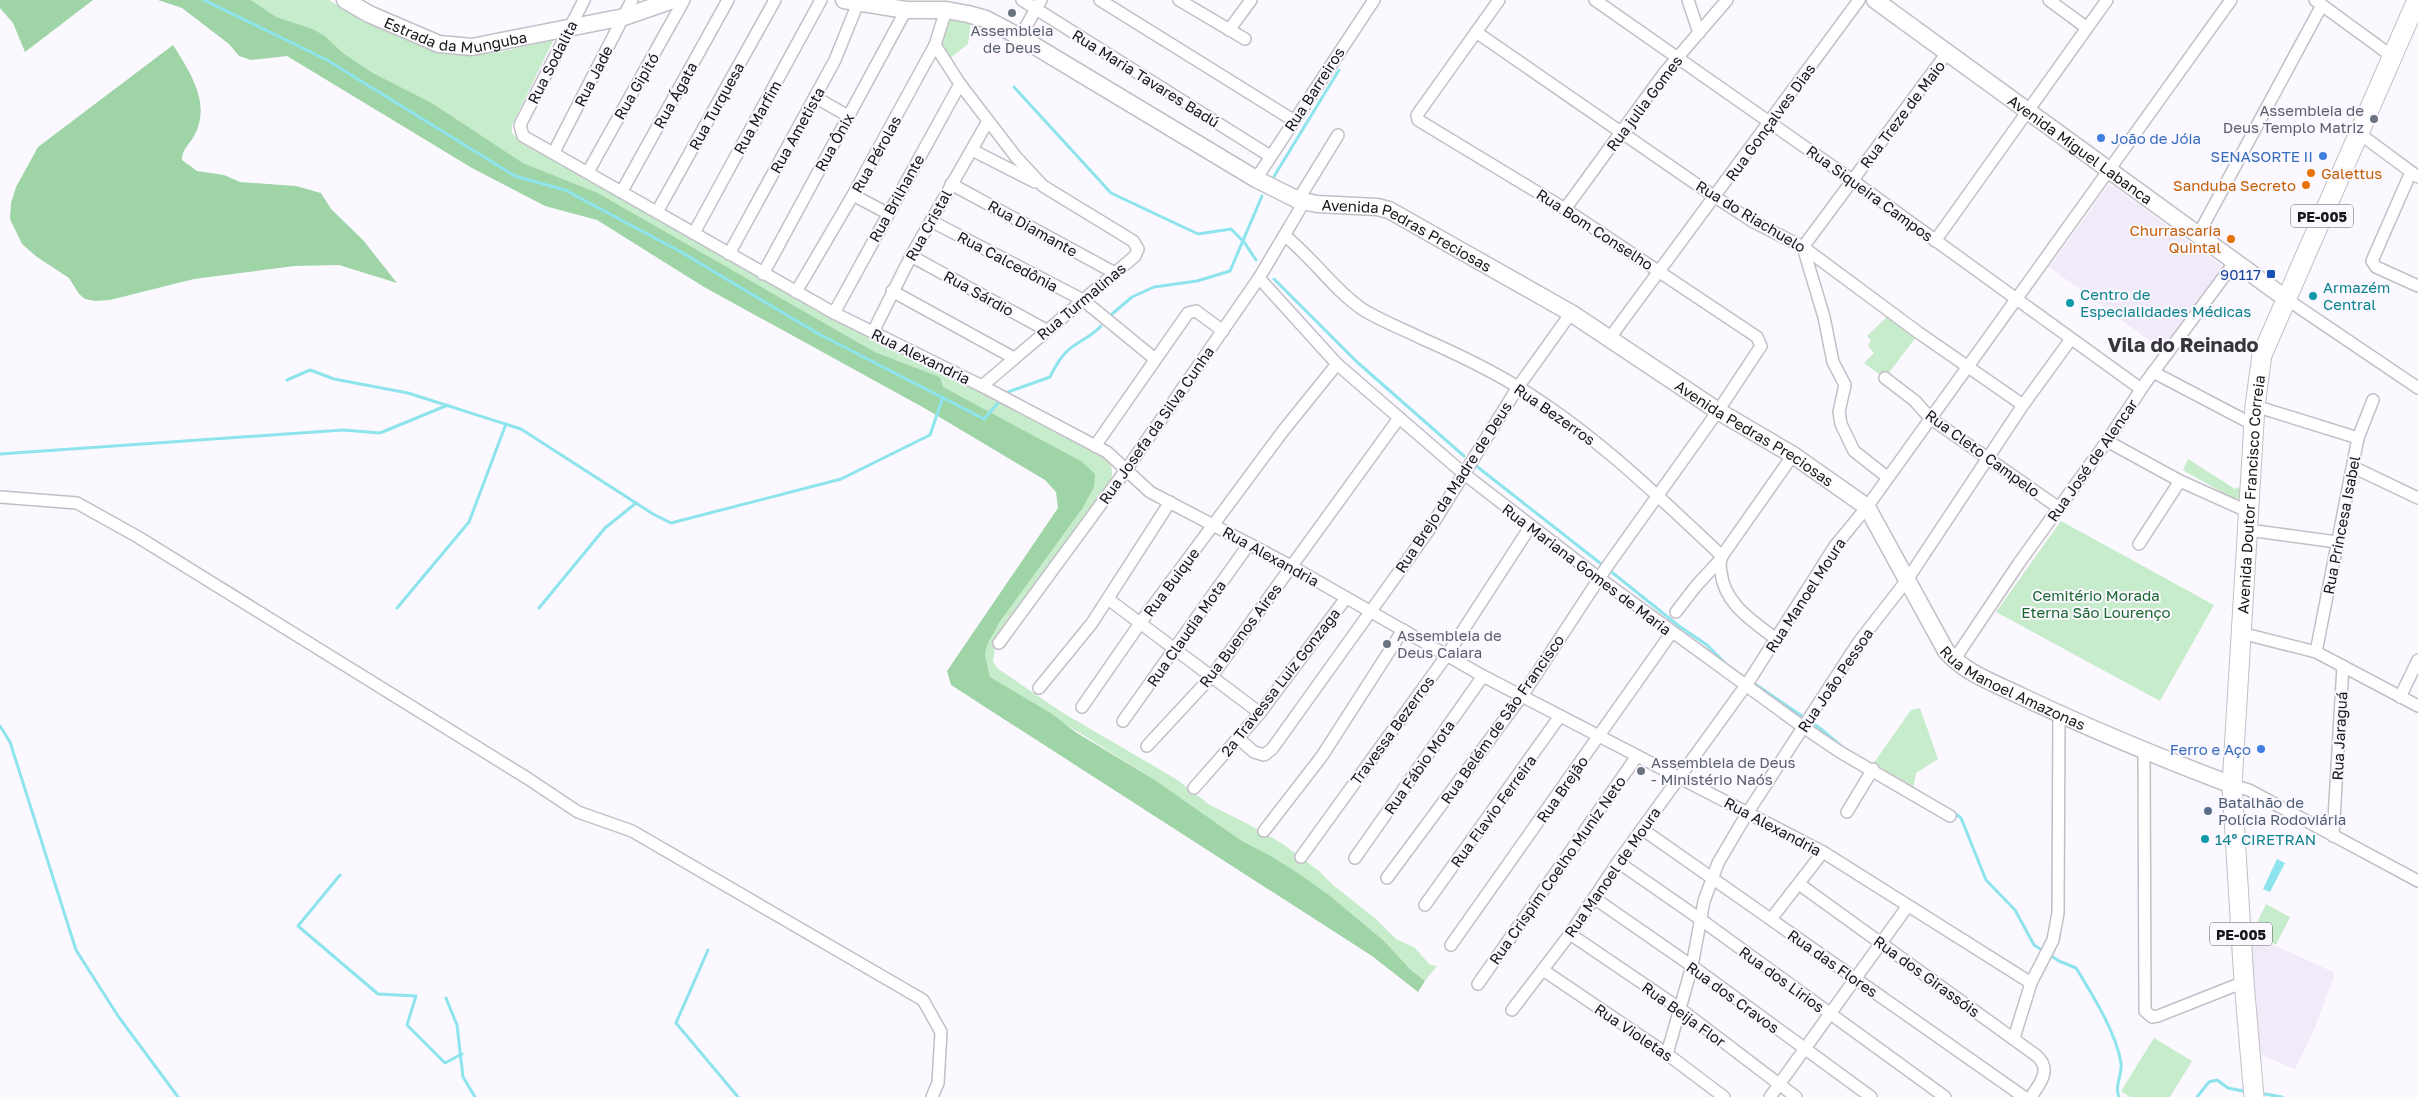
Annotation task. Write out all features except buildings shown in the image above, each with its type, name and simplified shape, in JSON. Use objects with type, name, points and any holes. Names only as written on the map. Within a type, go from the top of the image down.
[{"type":"main road","name":"Estrada da Munguba","points":[[344,0],[414,34],[439,44],[455,46],[490,44],[624,17],[673,0]]},
{"type":"main road","name":"Avenida Miguel Labanca","points":[[1875,0],[2197,236],[2285,298]]},
{"type":"main road","name":"Avenida Doutor Francisco Correia","points":[[2241,633],[2254,415],[2259,366],[2285,298],[2360,134],[2418,0]]},
{"type":"main road","name":"Avenida Pedras Preciosas","points":[[851,2],[906,10],[928,5],[986,19],[1020,37],[1256,179],[1301,201],[1377,206],[1388,210],[1572,313],[1718,412],[1793,455],[1867,507]]},
{"type":"main road","name":"Rua Manoel Amazonas","points":[[1867,507],[1946,651],[1962,667],[2059,714],[2144,751],[2232,785]]},
{"type":"main road","name":"PE-005","points":[[2241,633],[2232,785],[2244,982],[2253,1090]]},
{"type":"street","name":"Rua Sodalita","points":[[520,125],[584,0]]},
{"type":"street","name":"Rua Jade","points":[[554,152],[632,0]]},
{"type":"street","name":"Rua Gipitó","points":[[588,172],[684,0]]},
{"type":"street","name":"Rua Ágata","points":[[622,191],[728,0]]},
{"type":"street","name":"Rua Turquesa","points":[[657,212],[775,0]]},
{"type":"street","name":"Rua Marfim","points":[[694,233],[821,0]]},
{"type":"street","name":"Rua Maria Tavares Badú","points":[[1022,0],[1039,5],[1270,156]]},
{"type":"street","points":[[1100,0],[1293,120]]},
{"type":"street","points":[[1179,0],[1245,39]]},
{"type":"street","points":[[1229,30],[1251,0]]},
{"type":"street","name":"Rua Barreiros","points":[[1256,179],[1293,120],[1374,0]]},
{"type":"street","points":[[1476,32],[1499,0]]},
{"type":"street","name":"Rua Siqueira Campos","points":[[1596,0],[1770,121],[2141,389]]},
{"type":"street","points":[[1688,0],[1699,33]]},
{"type":"street","name":"Rua julia Gomes","points":[[1565,209],[1665,72],[1727,0]]},
{"type":"street","name":"Rua Gonçalves Dias","points":[[1608,339],[1859,0]]},
{"type":"street","points":[[2049,0],[2087,28]]},
{"type":"street","points":[[1935,240],[2107,0]]},
{"type":"street","name":"Rua Manoel Moura","points":[[1747,683],[1835,546],[1867,507],[1966,366],[2231,0]]},
{"type":"street","name":"Rua Ametista","points":[[729,254],[845,38],[851,2]]},
{"type":"street","points":[[2197,236],[2318,3],[2392,57]]},
{"type":"street","points":[[1020,37],[1039,5]]},
{"type":"street","name":"Rua Ônix","points":[[762,274],[906,10]]},
{"type":"street","name":"Rua Pérolas","points":[[796,292],[853,195],[935,45],[946,10]]},
{"type":"street","name":"Rua Bom Conselho","points":[[1476,32],[1417,114],[1420,122],[1565,209],[1658,270],[1757,337],[1761,346]]},
{"type":"street","name":"Rua do Riachuelo","points":[[1476,32],[1715,197],[1752,221],[1803,247],[1966,366],[2023,405]]},
{"type":"street","name":"Rua Turmalinas","points":[[935,45],[960,84],[988,121],[1016,157],[1043,186],[1133,241],[1137,253],[982,386]]},
{"type":"street","name":"Rua Treze de Maio","points":[[1803,247],[1947,53]]},
{"type":"street","name":"Rua Brilhante","points":[[834,313],[887,213],[960,84]]},
{"type":"street","points":[[815,97],[848,116]]},
{"type":"street","name":"Rua Cristal","points":[[873,332],[892,291],[988,121]]},
{"type":"street","name":"Rua Alexandria","points":[[520,125],[524,136],[622,191],[762,274],[834,313],[982,386],[1107,452],[1140,485],[1170,502],[1291,566],[1483,676],[1823,852],[2031,983]]},
{"type":"street","points":[[2360,134],[2415,175],[2372,261],[2376,267],[2418,286]]},
{"type":"street","name":"Rua Josefa da Silva Cunha","points":[[999,643],[1126,470],[1259,278],[1285,236],[1301,201],[1338,135]]},
{"type":"street","points":[[972,150],[1043,186]]},
{"type":"street","name":"Rua Diamante","points":[[951,184],[1115,273]]},
{"type":"street","points":[[853,195],[887,213]]},
{"type":"street","name":"Rua Calcedônia","points":[[931,221],[1083,300],[1154,359]]},
{"type":"street","name":"Rua Bezerros","points":[[1285,236],[1360,307],[1375,317],[1444,348],[1518,387],[1593,441],[1657,495],[1721,558]]},
{"type":"street","points":[[1803,247],[1824,317],[1833,362],[1845,385],[1839,412],[1841,424],[1854,451],[1887,477]]},
{"type":"street","name":"Rua Sárdio","points":[[912,256],[1046,330]]},
{"type":"street","name":"Rua José de Alencar","points":[[1954,660],[2019,563],[2107,441],[2141,389],[2234,262]]},
{"type":"street","name":"Rua Mariana Gomes de Maria","points":[[1259,278],[1337,364],[1462,473],[1530,527],[1672,632],[1747,683],[1840,752],[1950,816]]},
{"type":"street","points":[[892,291],[1014,358]]},
{"type":"street","points":[[2285,298],[2417,385]]},
{"type":"street","points":[[1095,446],[1154,359],[1190,312],[1196,311],[1223,331]]},
{"type":"street","name":"Rua Brejo da Madre de Deus","points":[[1239,739],[1254,752],[1264,755],[1272,749],[1428,530],[1462,473],[1518,387],[1572,313]]},
{"type":"street","name":"Rua João Pessoa","points":[[1667,1054],[1692,966],[1700,919],[1718,863],[1748,812],[1858,643],[1907,580],[2023,405],[2071,339]]},
{"type":"street","name":"Rua Belém de São Francisco","points":[[1387,878],[1522,696],[1599,578],[1718,412],[1761,346]]},
{"type":"street","name":"Rua Buique","points":[[1082,707],[1141,622],[1307,399],[1337,364]]},
{"type":"street","points":[[2153,372],[2254,415],[2358,438]]},
{"type":"street","name":"Rua Cleto Campelo","points":[[1885,378],[1914,401],[1930,418],[2059,508]]},
{"type":"street","name":"Rua Princesa Isabel","points":[[2316,652],[2358,438],[2373,400]]},
{"type":"street","name":"Rua Buenos Aires","points":[[1147,746],[1212,676],[1399,418]]},
{"type":"street","points":[[2107,441],[2249,521],[2337,542]]},
{"type":"street","points":[[1676,612],[1721,558],[1793,455]]},
{"type":"street","points":[[2353,467],[2418,498]]},
{"type":"street","points":[[2139,544],[2180,481]]},
{"type":"street","points":[[0,497],[77,503],[138,537],[527,778],[578,812],[632,831],[923,1000],[941,1032],[938,1082],[932,1097]]},
{"type":"street","points":[[1039,688],[1092,623],[1170,502]]},
{"type":"street","name":"Travessa Bezerros","points":[[1301,856],[1447,654],[1530,527]]},
{"type":"street","name":"Rua Claudia Mota","points":[[1124,721],[1249,544]]},
{"type":"street","points":[[1721,558],[1726,592],[1734,604],[1776,640]]},
{"type":"street","name":"2ª Travessa Luiz Gonzaga","points":[[1194,788],[1260,713],[1346,598]]},
{"type":"street","points":[[1108,599],[1176,648],[1260,713]]},
{"type":"street","points":[[1264,831],[1322,756],[1403,630]]},
{"type":"street","name":"Rua Brejão","points":[[1451,946],[1672,632]]},
{"type":"street","points":[[2241,633],[2316,652],[2418,706]]},
{"type":"street","points":[[2400,698],[2418,660]]},
{"type":"street","name":"Rua Jaraguá","points":[[2333,836],[2343,666]]},
{"type":"street","name":"Rua Fábio Mota","points":[[1355,858],[1483,676]]},
{"type":"street","name":"Rua Manoel de Moura","points":[[1512,1010],[1570,934],[1618,862],[1747,683]]},
{"type":"street","points":[[2014,1038],[2031,983],[2047,954],[2058,913],[2059,714]]},
{"type":"street","name":"Rua Flavio Ferreira","points":[[1425,905],[1560,716]]},
{"type":"street","points":[[2144,751],[2145,1011],[2152,1017],[2158,1016],[2244,982]]},
{"type":"street","name":"Rua Crispim Coelho Muniz Neto","points":[[1478,984],[1637,756]]},
{"type":"street","points":[[1847,812],[1873,770]]},
{"type":"street","points":[[2232,785],[2249,790],[2418,881]]},
{"type":"street","name":"Rua das Flores","points":[[1642,829],[2024,1097]]},
{"type":"street","points":[[1771,919],[1823,852]]},
{"type":"street","name":"Rua dos Lirios","points":[[1618,862],[1700,919],[1945,1097]]},
{"type":"street","name":"Rua dos Girassóis","points":[[1799,884],[2014,1038],[2041,1060],[2044,1065],[2044,1076],[2031,1097]]},
{"type":"street","name":"Rua dos Cravos","points":[[1594,898],[1692,966],[1871,1097]]},
{"type":"street","points":[[1770,1097],[1907,906]]},
{"type":"street","name":"Rua Beija Flor","points":[[1570,934],[1679,1008],[1796,1097]]},
{"type":"street","name":"Rua Violetas","points":[[1543,970],[1667,1054],[1724,1097]]},
{"type":"shaded area","points":[[2108,186],[2113,186],[2225,268],[2164,351],[2049,267]]},
{"type":"shaded area","points":[[2252,935],[2335,973],[2314,1030],[2295,1069],[2255,1052]]},
{"type":"green space","points":[[0,0],[93,0],[25,52],[13,23],[0,8]]},
{"type":"green space","points":[[158,0],[251,0],[276,17],[313,29],[325,36],[343,53],[373,73],[432,103],[523,163],[598,193],[875,352],[940,377],[943,387],[1081,461],[1095,474],[1094,487],[1082,509],[999,623],[987,645],[985,655],[990,677],[1155,780],[1242,841],[1271,856],[1329,895],[1384,941],[1411,970],[1425,981],[1418,992],[1372,956],[951,685],[947,671],[1058,508],[1056,492],[1045,480],[926,409],[704,287],[597,220],[545,206],[472,168],[287,56],[251,60],[239,56],[229,44],[182,8]]},
{"type":"green space","points":[[251,0],[329,0],[348,12],[410,41],[453,54],[501,52],[554,39],[512,125],[512,133],[517,138],[826,316],[963,382],[1100,454],[1111,466],[1111,480],[997,638],[993,661],[997,668],[1060,711],[1176,779],[1210,805],[1283,844],[1319,871],[1333,885],[1376,919],[1396,939],[1415,948],[1430,965],[1437,966],[1425,981],[1411,970],[1384,941],[1329,895],[1298,873],[1242,841],[1155,780],[990,677],[985,655],[987,645],[999,623],[1082,509],[1081,461],[942,387],[940,377],[875,352],[598,193],[523,163],[432,103],[373,73],[343,53],[325,36],[313,29],[276,17]]},
{"type":"green space","points":[[946,10],[972,15],[968,44],[945,62],[935,45]]},
{"type":"green space","points":[[173,45],[192,77],[200,100],[201,112],[199,124],[194,136],[184,150],[182,160],[197,171],[224,175],[240,182],[296,186],[321,193],[331,209],[363,240],[397,283],[339,265],[294,266],[194,279],[110,300],[95,301],[85,299],[79,294],[69,278],[37,257],[22,244],[10,219],[11,203],[16,187],[38,147]]},
{"type":"green space","points":[[1892,312],[1919,333],[1885,378],[1864,363],[1874,353],[1868,346],[1871,340],[1867,336]]},
{"type":"green space","points":[[2188,459],[2235,489],[2239,487],[2242,489],[2242,498],[2234,499],[2183,470]]},
{"type":"green space","name":"Cemitério Morada Eterna São Lourenço","points":[[2061,521],[2214,605],[2160,701],[1996,612]]},
{"type":"green space","points":[[1920,708],[1938,759],[1916,773],[1913,790],[1871,767],[1911,710]]},
{"type":"green space","points":[[2266,904],[2290,917],[2276,945],[2252,933]]},
{"type":"green space","points":[[2154,1038],[2192,1061],[2170,1097],[2130,1097],[2121,1091]]},
{"type":"water","points":[[2277,859],[2285,863],[2270,892],[2263,889]]},
{"type":"waterway","points":[[204,0],[327,60],[515,176],[565,190],[681,252],[817,333],[984,419],[998,403]]},
{"type":"waterway","points":[[1273,178],[1339,70]]},
{"type":"waterway","points":[[1014,87],[1111,193],[1198,234],[1231,229],[1244,242],[1256,260]]},
{"type":"waterway","points":[[1112,314],[1132,297],[1154,287],[1197,281],[1230,271],[1262,196]]},
{"type":"waterway","points":[[1274,279],[1357,362],[1464,456]]},
{"type":"waterway","points":[[1008,392],[1050,377],[1063,355],[1101,326]]},
{"type":"waterway","points":[[287,380],[310,370],[334,379],[408,393],[521,429],[653,514],[671,523],[841,479],[930,435],[943,397]]},
{"type":"waterway","points":[[0,454],[343,430],[380,433],[448,405]]},
{"type":"waterway","points":[[397,608],[469,522],[506,424]]},
{"type":"waterway","points":[[1475,465],[1600,563]]},
{"type":"waterway","points":[[539,608],[605,528],[636,503]]},
{"type":"waterway","points":[[1609,570],[1679,626],[1707,645],[1728,666]]},
{"type":"waterway","points":[[1752,682],[1821,729],[1846,750]]},
{"type":"waterway","points":[[0,726],[10,742],[76,950],[118,1016],[178,1097]]},
{"type":"waterway","points":[[1953,812],[1961,818],[1986,880],[2015,910],[2034,945],[2059,961],[2076,968],[2089,989],[2109,1026],[2118,1051],[2121,1063],[2117,1088],[2119,1097]]},
{"type":"waterway","points":[[340,875],[298,926],[378,994],[416,996],[407,1025],[445,1063],[462,1054]]},
{"type":"waterway","points":[[708,950],[676,1023],[738,1097]]},
{"type":"waterway","points":[[446,998],[457,1025],[463,1077],[475,1097]]},
{"type":"waterway","points":[[2197,1097],[2209,1082],[2217,1080],[2228,1088],[2248,1092]]},
{"type":"waterway","points":[[2259,1093],[2282,1097]]},
{"type":"place","name":"Assembleia de Deus","points":[[1012,13]]},
{"type":"place","name":"Assembleia de Deus Templo Matriz","points":[[2374,119]]},
{"type":"place","name":"João de Jóia","points":[[2101,138]]},
{"type":"place","name":"SENASORTE II","points":[[2323,156]]},
{"type":"place","name":"Galettus","points":[[2311,173]]},
{"type":"place","name":"Sanduba Secreto","points":[[2306,185]]},
{"type":"place","name":"Churrascaria Quintal","points":[[2231,239]]},
{"type":"place","name":"90117","points":[[2271,274]]},
{"type":"place","name":"Armazém Central","points":[[2313,296]]},
{"type":"place","name":"Centro de Especialidades Médicas","points":[[2070,303]]},
{"type":"place","name":"Assembleia de Deus Caiara","points":[[1387,644]]},
{"type":"place","name":"Ferro e Aço","points":[[2261,749]]},
{"type":"place","name":"Assembleia de Deus - Ministério Naós","points":[[1641,771]]},
{"type":"place","name":"Batalhão de Polícia Rodoviária","points":[[2208,811]]},
{"type":"place","name":"14º CIRETRAN","points":[[2205,839]]},
{"type":"district","name":"Vila do Reinado","points":[[2183,344]]}]
